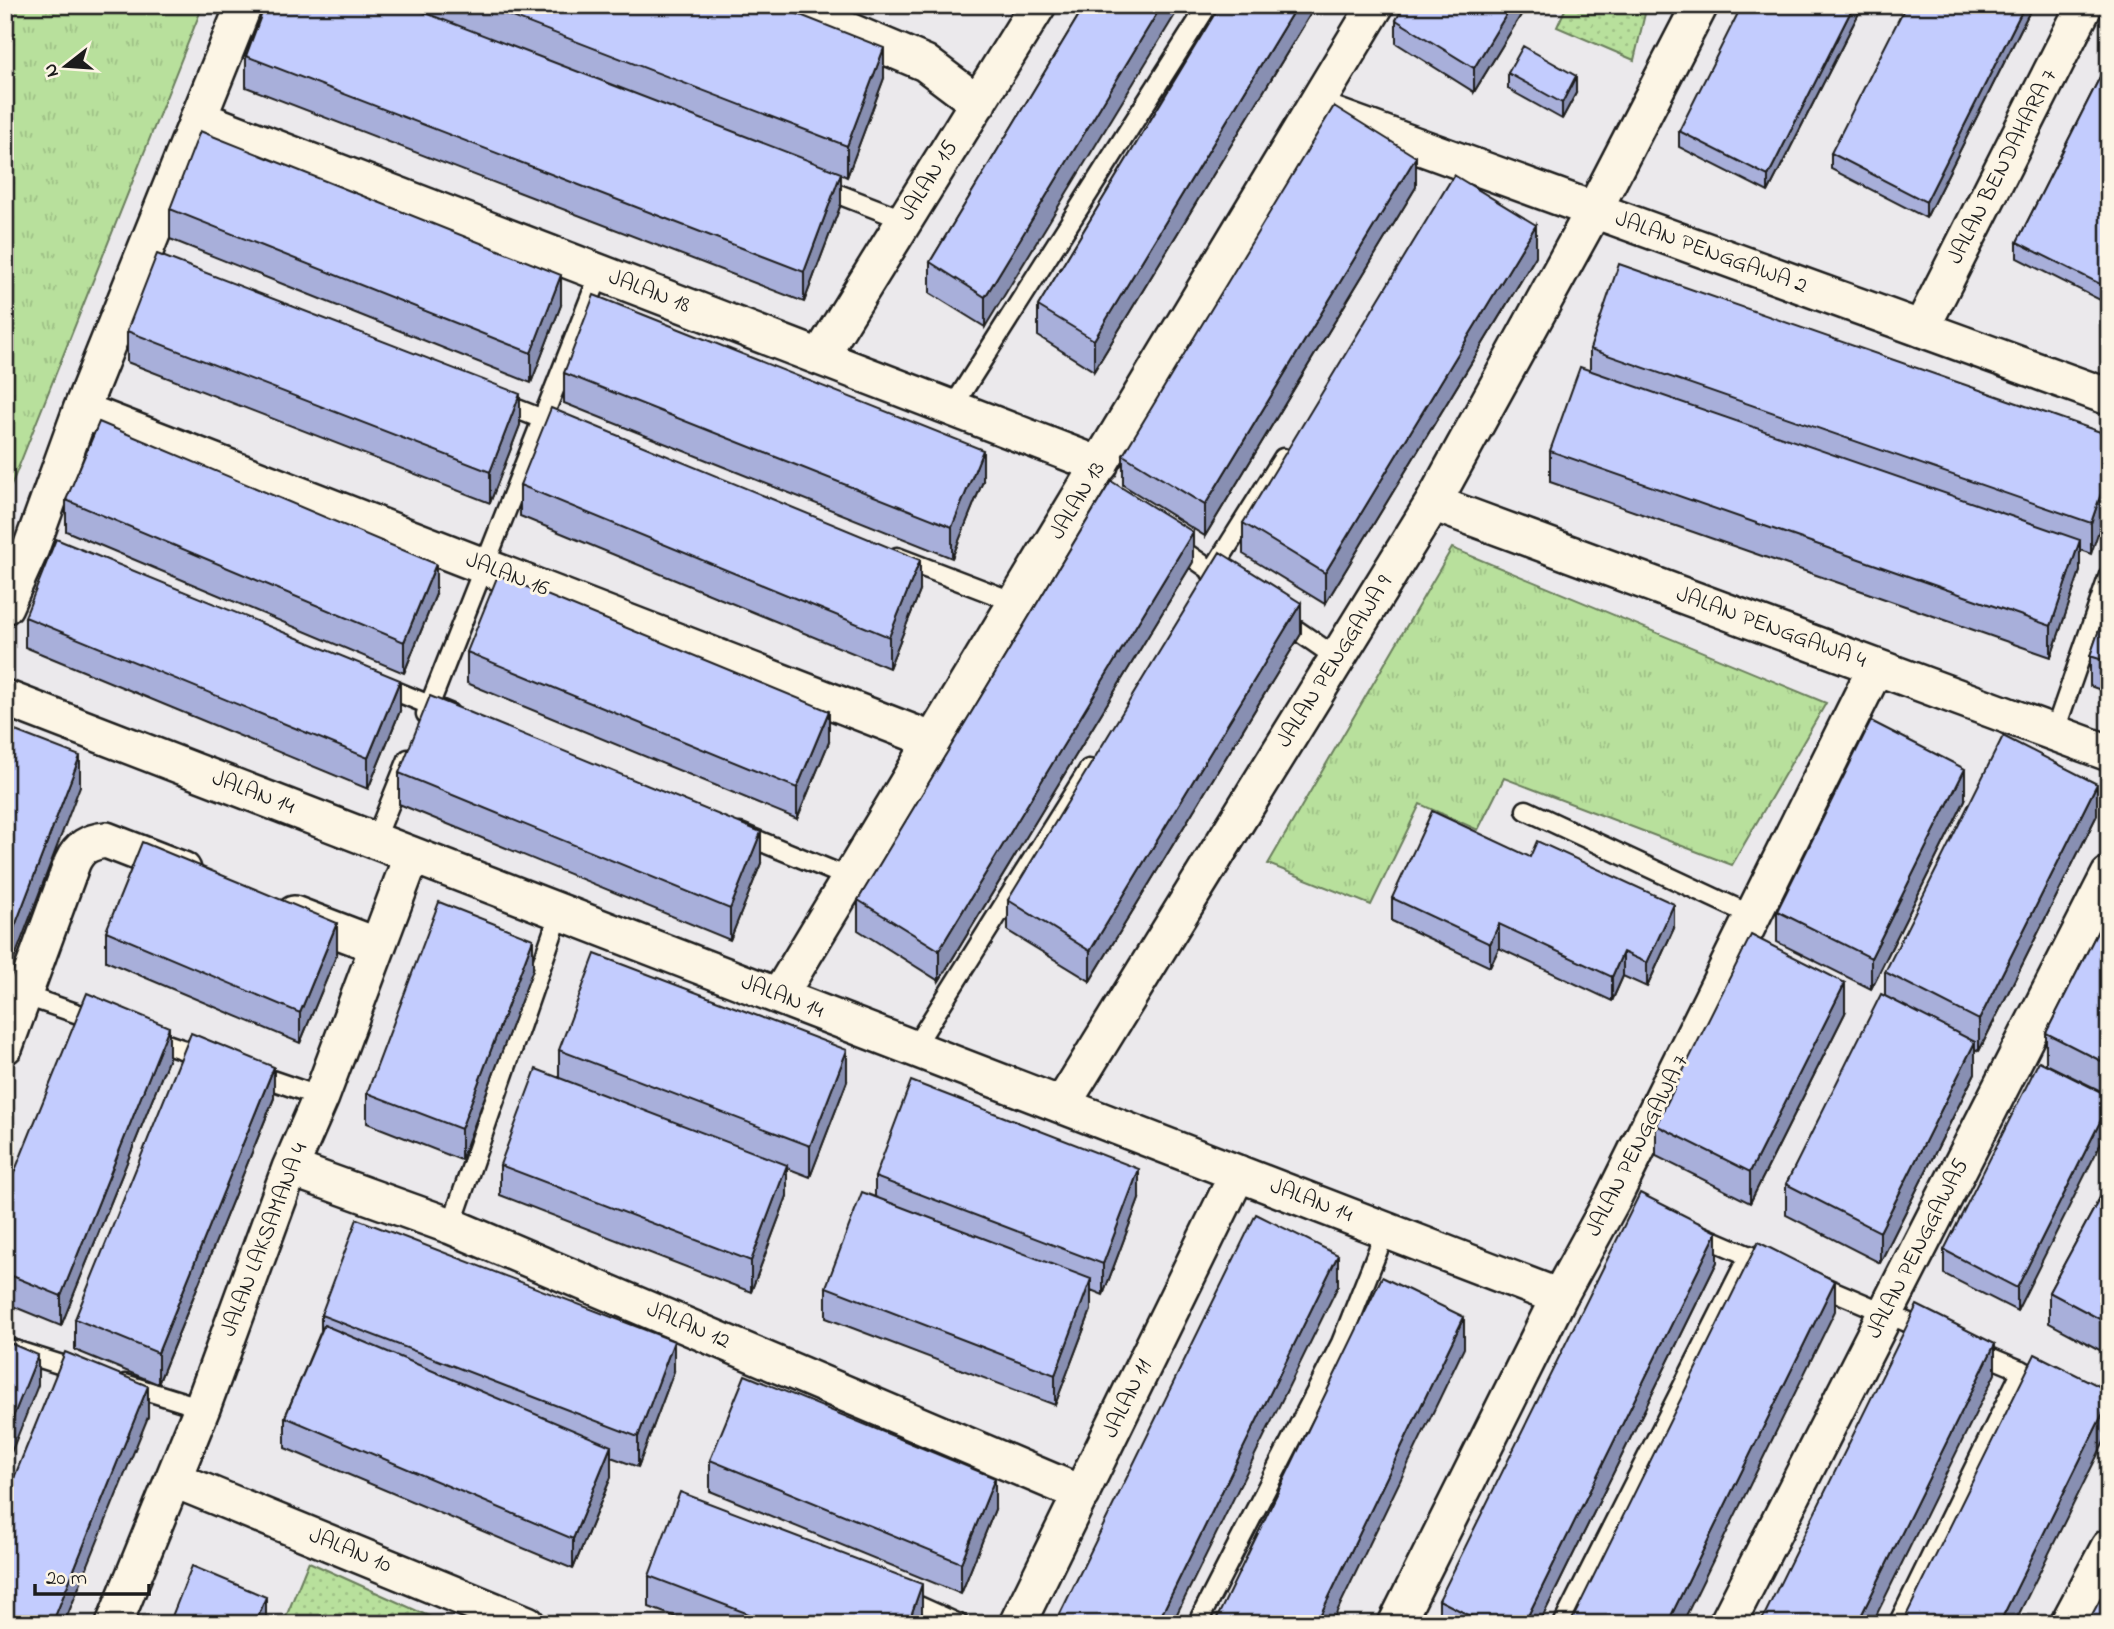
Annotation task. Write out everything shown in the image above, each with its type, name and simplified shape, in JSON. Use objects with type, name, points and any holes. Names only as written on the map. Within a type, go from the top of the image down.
[{"type":"street","points":[[5,606],[38,550],[81,410],[147,266],[198,118],[244,5]]},
{"type":"street","points":[[787,5],[836,14],[925,63],[978,103]]},
{"type":"street","name":"JALAN 15","points":[[820,358],[1038,5]]},
{"type":"street","name":"JALAN 13","points":[[779,996],[1017,603],[1096,480],[1376,5]]},
{"type":"street","name":"JALAN PENGGAWA 9","points":[[1062,1105],[1433,503],[1594,210],[1700,5]]},
{"type":"street","name":"JALAN BENDAHARA 7","points":[[1921,329],[2085,5]]},
{"type":"street","name":"JALAN PENGGAWA 2","points":[[1314,109],[1463,169],[1594,210],[2109,397]]},
{"type":"street","name":"JALAN 18","points":[[198,118],[951,408],[1096,480]]},
{"type":"street","name":"JALAN 16","points":[[81,410],[934,741]]},
{"type":"street","name":"JALAN PENGGAWA 4","points":[[1433,503],[2109,753]]},
{"type":"street","name":"JALAN PENGGAWA 7","points":[[1396,1624],[1559,1297],[1619,1201],[1753,916],[1876,667]]},
{"type":"street","name":"JALAN 14","points":[[5,698],[1559,1297]]},
{"type":"street","points":[[5,1046],[76,854],[93,841],[106,840],[210,881]]},
{"type":"street","name":"JALAN LAKSAMANA 4","points":[[114,1624],[202,1408],[290,1168],[321,1097],[412,855]]},
{"type":"street","name":"JALAN PENGGAWA5","points":[[1727,1624],[2109,875]]},
{"type":"street","points":[[261,901],[378,946]]},
{"type":"street","name":"JALAN 12","points":[[290,1168],[451,1226],[1082,1494]]},
{"type":"street","name":"JALAN 11","points":[[1017,1624],[1238,1173]]},
{"type":"street","name":"JALAN 10","points":[[173,1479],[527,1624]]},
{"type":"street","points":[[2068,1624],[2109,1546]]},
{"type":"lane","points":[[951,408],[1208,5]]},
{"type":"lane","points":[[803,180],[905,220]]},
{"type":"lane","points":[[375,840],[600,273]]},
{"type":"lane","points":[[477,394],[581,433]]},
{"type":"lane","points":[[1209,577],[1292,443]]},
{"type":"lane","points":[[1156,531],[1209,577],[1235,587]]},
{"type":"lane","points":[[876,548],[1017,603]]},
{"type":"lane","points":[[2054,733],[2109,575]]},
{"type":"lane","points":[[1269,611],[1337,658]]},
{"type":"lane","points":[[365,679],[468,720]]},
{"type":"lane","points":[[914,1048],[1096,757]]},
{"type":"lane","points":[[1526,810],[1753,916]]},
{"type":"lane","points":[[723,826],[850,878]]},
{"type":"lane","points":[[451,1226],[560,912]]},
{"type":"lane","points":[[23,995],[321,1097]]},
{"type":"lane","points":[[1675,1224],[2059,1386]]},
{"type":"lane","points":[[1197,1624],[1341,1343],[1386,1230]]},
{"type":"lane","points":[[1563,1624],[1749,1255]]},
{"type":"lane","points":[[5,1347],[202,1408]]},
{"type":"lane","points":[[1898,1624],[2022,1370]]},
{"type":"lane","points":[[884,1591],[959,1624]]},
{"type":"green space","points":[[5,5],[203,5],[5,501]]},
{"type":"green space","points":[[1567,5],[1647,5],[1634,60],[1557,27]]},
{"type":"green space","points":[[1452,548],[1826,703],[1732,865],[1504,778],[1478,830],[1420,804],[1371,905],[1268,864]]},
{"type":"green space","points":[[309,1562],[446,1624],[283,1624]]},
{"type":"building","points":[[265,5],[405,5],[841,173],[804,272],[246,56]]},
{"type":"building","points":[[482,5],[775,5],[884,48],[847,146]]},
{"type":"building","points":[[1085,5],[1162,5],[985,297],[930,262]]},
{"type":"building","points":[[1220,5],[1297,5],[1094,340],[1038,306]]},
{"type":"building","points":[[1405,5],[1512,5],[1474,68],[1396,20]]},
{"type":"building","points":[[1742,5],[1854,5],[1768,176],[1679,131]]},
{"type":"building","points":[[1906,5],[2025,5],[1926,202],[1831,153]]},
{"type":"building","points":[[1523,46],[1576,76],[1562,103],[1508,73]]},
{"type":"building","points":[[2109,59],[2109,275],[2104,286],[2017,242]]},
{"type":"building","points":[[1334,106],[1416,157],[1205,505],[1123,455]]},
{"type":"building","points":[[200,131],[561,275],[531,353],[170,209]]},
{"type":"building","points":[[1454,175],[1536,225],[1325,573],[1243,523]]},
{"type":"building","points":[[157,254],[520,394],[490,472],[127,331]]},
{"type":"building","points":[[1619,264],[2109,435],[2109,470],[2091,523],[1590,349]]},
{"type":"building","points":[[594,295],[983,450],[952,527],[564,373]]},
{"type":"building","points":[[1580,367],[2080,540],[2051,626],[1550,451]]},
{"type":"building","points":[[551,408],[920,560],[889,637],[520,485]]},
{"type":"building","points":[[99,422],[436,564],[404,642],[66,500]]},
{"type":"building","points":[[1111,481],[1193,532],[939,950],[858,900]]},
{"type":"building","points":[[56,539],[400,680],[368,758],[25,617]]},
{"type":"building","points":[[1220,552],[1301,603],[1090,951],[1008,900]]},
{"type":"building","points":[[498,575],[829,711],[797,788],[467,652]]},
{"type":"building","points":[[2109,601],[2109,662],[2090,656]]},
{"type":"building","points":[[430,696],[761,832],[730,909],[399,773]]},
{"type":"building","points":[[1871,721],[1965,769],[1871,958],[1777,911]]},
{"type":"building","points":[[5,727],[80,756],[5,952]]},
{"type":"building","points":[[2003,736],[2097,784],[1979,1020],[1885,972]]},
{"type":"building","points":[[1432,811],[1530,857],[1537,841],[1674,904],[1647,963],[1623,952],[1612,977],[1499,924],[1490,944],[1392,898]]},
{"type":"building","points":[[142,842],[337,923],[300,1013],[106,931]]},
{"type":"building","points":[[439,902],[533,939],[461,1129],[367,1093]]},
{"type":"building","points":[[2109,909],[2109,1065],[2046,1033]]},
{"type":"building","points":[[1751,935],[1845,983],[1750,1172],[1656,1125]]},
{"type":"building","points":[[595,954],[847,1050],[810,1146],[559,1050]]},
{"type":"building","points":[[87,993],[169,1027],[61,1296],[5,1273],[5,1195]]},
{"type":"building","points":[[1881,994],[1975,1042],[1880,1232],[1786,1184]]},
{"type":"building","points":[[191,1033],[274,1067],[158,1353],[75,1319]]},
{"type":"building","points":[[2039,1061],[2109,1096],[2109,1104],[2017,1288],[1944,1250]]},
{"type":"building","points":[[536,1069],[787,1165],[751,1261],[500,1165]]},
{"type":"building","points":[[911,1081],[1139,1169],[1103,1264],[875,1177]]},
{"type":"building","points":[[2109,1181],[2109,1324],[2049,1292]]},
{"type":"building","points":[[862,1192],[1091,1279],[1055,1375],[826,1287]]},
{"type":"building","points":[[1640,1193],[1717,1232],[1524,1624],[1486,1624],[1439,1600]]},
{"type":"building","points":[[1256,1214],[1338,1255],[1157,1624],[1055,1624]]},
{"type":"building","points":[[357,1219],[674,1341],[638,1437],[321,1315]]},
{"type":"building","points":[[1758,1242],[1835,1281],[1667,1624],[1570,1624]]},
{"type":"building","points":[[1382,1277],[1464,1317],[1316,1624],[1214,1624]]},
{"type":"building","points":[[1917,1305],[1995,1344],[1857,1624],[1760,1624]]},
{"type":"building","points":[[324,1325],[611,1446],[573,1539],[285,1417]]},
{"type":"building","points":[[5,1341],[38,1355],[5,1437]]},
{"type":"building","points":[[65,1352],[148,1386],[52,1624],[9,1624],[5,1622],[5,1500]]},
{"type":"building","points":[[2035,1354],[2109,1391],[2109,1401],[1999,1624],[1902,1624]]},
{"type":"building","points":[[745,1375],[995,1478],[961,1563],[710,1460]]},
{"type":"building","points":[[680,1492],[922,1584],[908,1624],[775,1624],[649,1576]]},
{"type":"building","points":[[192,1566],[266,1597],[255,1624],[169,1624]]},
{"type":"building","points":[[2109,1583],[2109,1624],[2087,1624]]}]
